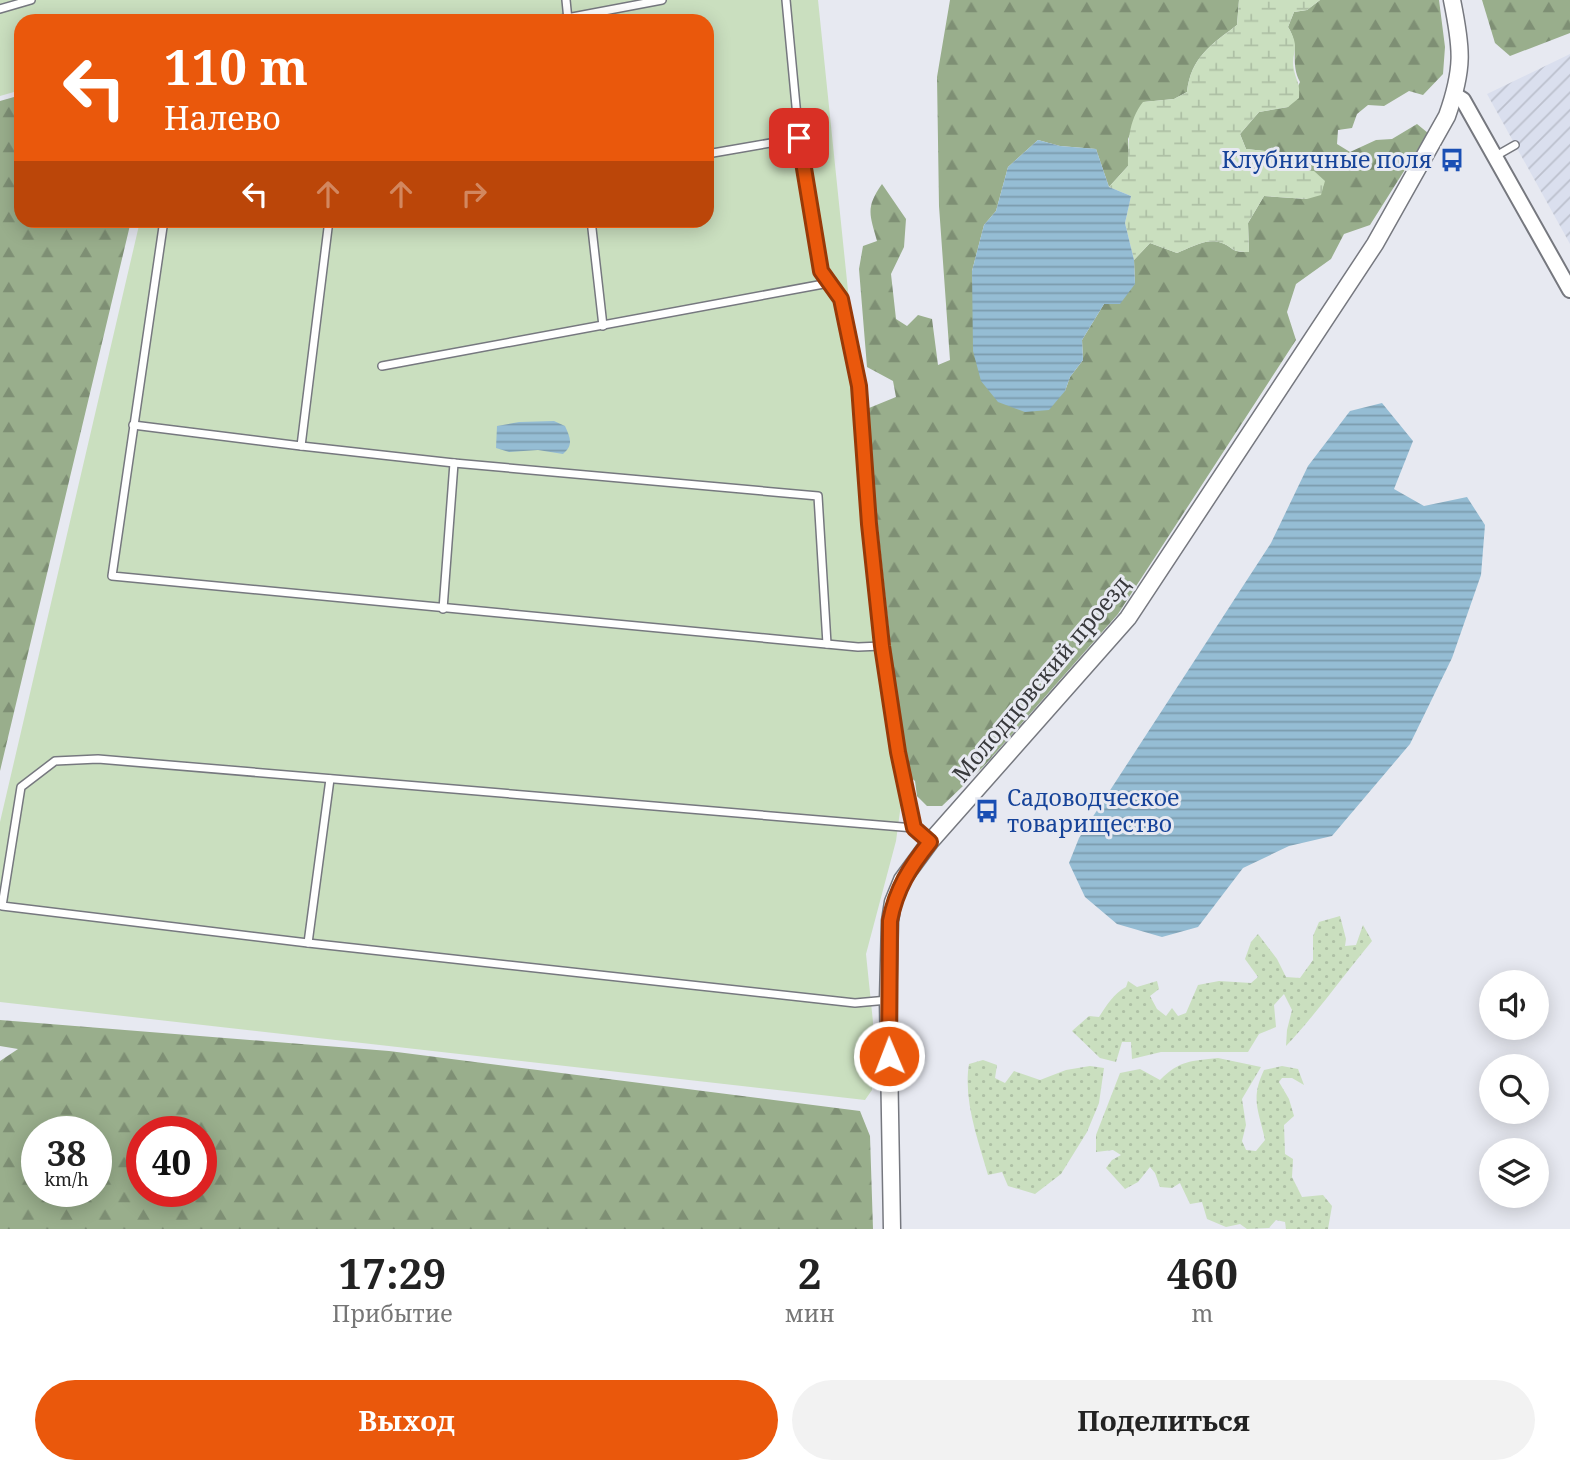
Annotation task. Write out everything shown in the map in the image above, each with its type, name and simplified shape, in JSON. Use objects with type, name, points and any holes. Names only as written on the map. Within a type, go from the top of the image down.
[{"type":"street","name":"Молодцовский проезд","points":[[892,1229],[888,1000],[890,921],[893,902],[902,880],[930,842],[1128,618],[1376,244],[1447,116],[1455,95],[1462,57],[1452,0]]},
{"type":"street","points":[[1455,95],[1462,100],[1570,290]]},
{"type":"lane","points":[[0,9],[31,0]]},
{"type":"lane","points":[[593,14],[662,0]]},
{"type":"lane","points":[[786,0],[799,138],[821,271],[841,299],[859,386],[869,524],[882,646],[898,752],[914,828]]},
{"type":"lane","points":[[714,153],[799,138]]},
{"type":"lane","points":[[1494,157],[1515,145]]},
{"type":"lane","points":[[163,228],[112,576],[827,644],[882,646]]},
{"type":"lane","points":[[301,446],[328,228]]},
{"type":"lane","points":[[592,228],[603,326]]},
{"type":"lane","points":[[382,366],[829,283]]},
{"type":"lane","points":[[133,425],[454,463],[818,496],[827,644]]},
{"type":"lane","points":[[443,609],[454,463]]},
{"type":"lane","points":[[888,1000],[855,1003],[308,943],[2,906],[21,788],[55,761],[98,759],[914,828],[930,842]]},
{"type":"lane","points":[[308,943],[330,779]]},
{"type":"shaded area","points":[[1570,54],[1570,244],[1487,94]]},
{"type":"green space","points":[[0,0],[818,0],[901,804],[896,841],[866,954],[873,1022],[872,1090],[865,1100],[0,1002],[0,822],[138,228],[714,228],[714,14],[14,14],[14,92],[0,96]]},
{"type":"green space","points":[[950,0],[1239,0],[1237,25],[1211,46],[1198,61],[1189,80],[1187,92],[1174,99],[1144,102],[1128,139],[1128,166],[1109,187],[1096,149],[1060,146],[1038,140],[1008,167],[996,211],[984,225],[972,271],[974,299],[1065,391],[1070,377],[1083,360],[1082,340],[1104,304],[1135,284],[1134,260],[1150,243],[1177,253],[1210,241],[1222,243],[1236,251],[1249,252],[1248,223],[1264,196],[1307,199],[1299,170],[1275,152],[1246,149],[1240,134],[1259,112],[1288,107],[1300,82],[1295,68],[1294,42],[1288,27],[1294,12],[1307,10],[1320,0],[1439,0],[1445,47],[1443,74],[1423,95],[1409,91],[1384,106],[1368,105],[1357,114],[1352,128],[1338,130],[1337,144],[1350,152],[1376,140],[1392,139],[1417,124],[1428,133],[1370,225],[1344,234],[1331,259],[1296,284],[1287,312],[1296,340],[1118,614],[984,766],[942,806],[927,806],[917,796],[915,781],[904,772],[867,424],[869,408],[896,397],[893,381],[867,367],[859,269],[863,246],[877,241],[870,212],[873,199],[882,184],[906,219],[904,247],[891,274],[896,319],[907,326],[918,315],[932,319],[938,365],[950,360],[939,206],[937,77]]},
{"type":"green space","points":[[1239,0],[1320,0],[1307,10],[1294,12],[1288,27],[1295,46],[1293,64],[1299,85],[1299,98],[1288,107],[1259,112],[1240,134],[1246,149],[1275,152],[1299,170],[1314,171],[1325,181],[1321,195],[1307,199],[1264,196],[1248,223],[1249,252],[1236,251],[1222,243],[1210,241],[1177,253],[1150,243],[1134,260],[1125,223],[1131,196],[1109,187],[1128,166],[1134,117],[1143,102],[1174,99],[1187,92],[1189,80],[1198,61],[1211,46],[1237,25]]},
{"type":"green space","points":[[1482,0],[1570,0],[1570,33],[1510,56],[1495,43]]},
{"type":"green space","points":[[14,97],[14,228],[129,228],[0,771],[0,101]]},
{"type":"green space","points":[[1340,916],[1346,939],[1345,946],[1356,945],[1363,925],[1372,941],[1286,1046],[1292,1010],[1284,994],[1274,1005],[1276,1027],[1259,1034],[1248,1052],[1161,1052],[1132,1059],[1131,1042],[1122,1042],[1116,1062],[1100,1058],[1072,1031],[1089,1016],[1099,1017],[1114,996],[1126,987],[1128,981],[1137,987],[1157,981],[1159,989],[1150,996],[1157,1009],[1166,1016],[1172,1008],[1178,1016],[1186,1013],[1198,985],[1219,981],[1251,983],[1258,977],[1245,959],[1251,942],[1258,934],[1277,959],[1286,977],[1300,978],[1313,960],[1313,936],[1319,922]]},
{"type":"green space","points":[[0,1020],[389,1051],[860,1111],[870,1136],[873,1229],[0,1229],[0,1061],[18,1049],[0,1046]]},
{"type":"green space","points":[[1218,1058],[1261,1067],[1242,1099],[1246,1125],[1242,1141],[1246,1150],[1256,1151],[1265,1140],[1257,1097],[1264,1070],[1282,1066],[1298,1069],[1304,1085],[1292,1078],[1282,1078],[1279,1082],[1289,1099],[1294,1116],[1284,1125],[1285,1154],[1293,1159],[1292,1177],[1302,1197],[1323,1195],[1332,1206],[1328,1229],[1286,1229],[1285,1222],[1276,1220],[1269,1228],[1247,1229],[1240,1224],[1226,1227],[1207,1219],[1202,1202],[1190,1204],[1180,1183],[1172,1188],[1160,1187],[1150,1167],[1138,1182],[1125,1189],[1106,1168],[1112,1160],[1121,1155],[1113,1150],[1096,1152],[1096,1135],[1120,1073],[1140,1069],[1160,1080],[1186,1063]]},
{"type":"green space","points":[[983,1060],[997,1065],[995,1078],[1005,1083],[1014,1071],[1040,1080],[1066,1070],[1090,1066],[1104,1068],[1099,1103],[1087,1132],[1061,1174],[1035,1194],[1008,1186],[1002,1172],[988,1175],[968,1092],[969,1064]]},
{"type":"water","points":[[1038,140],[1060,146],[1096,149],[1109,187],[1131,196],[1125,223],[1134,260],[1135,284],[1120,304],[1104,304],[1082,340],[1083,360],[1070,377],[1065,391],[1049,410],[1025,412],[998,402],[981,381],[973,351],[972,271],[984,225],[996,211],[1008,167]]},
{"type":"water","points":[[1382,403],[1413,441],[1394,489],[1424,506],[1467,497],[1485,525],[1481,575],[1452,658],[1410,744],[1332,836],[1289,846],[1243,868],[1198,927],[1162,937],[1117,924],[1085,897],[1069,863],[1079,838],[1271,543],[1308,466],[1350,411]]},
{"type":"water","points":[[554,421],[565,426],[569,437],[569,447],[563,454],[538,450],[509,452],[496,448],[497,426]]},
{"type":"place","name":"Клубничные поля","points":[[1452,160]]},
{"type":"place","name":"Садоводческое товарищество","points":[[987,811]]},
{"type":"route","points":[[799,138],[821,271],[841,299],[859,386],[869,524],[882,646],[898,752],[914,828],[930,842],[902,880],[893,902],[890,921],[889,1056]]}]
